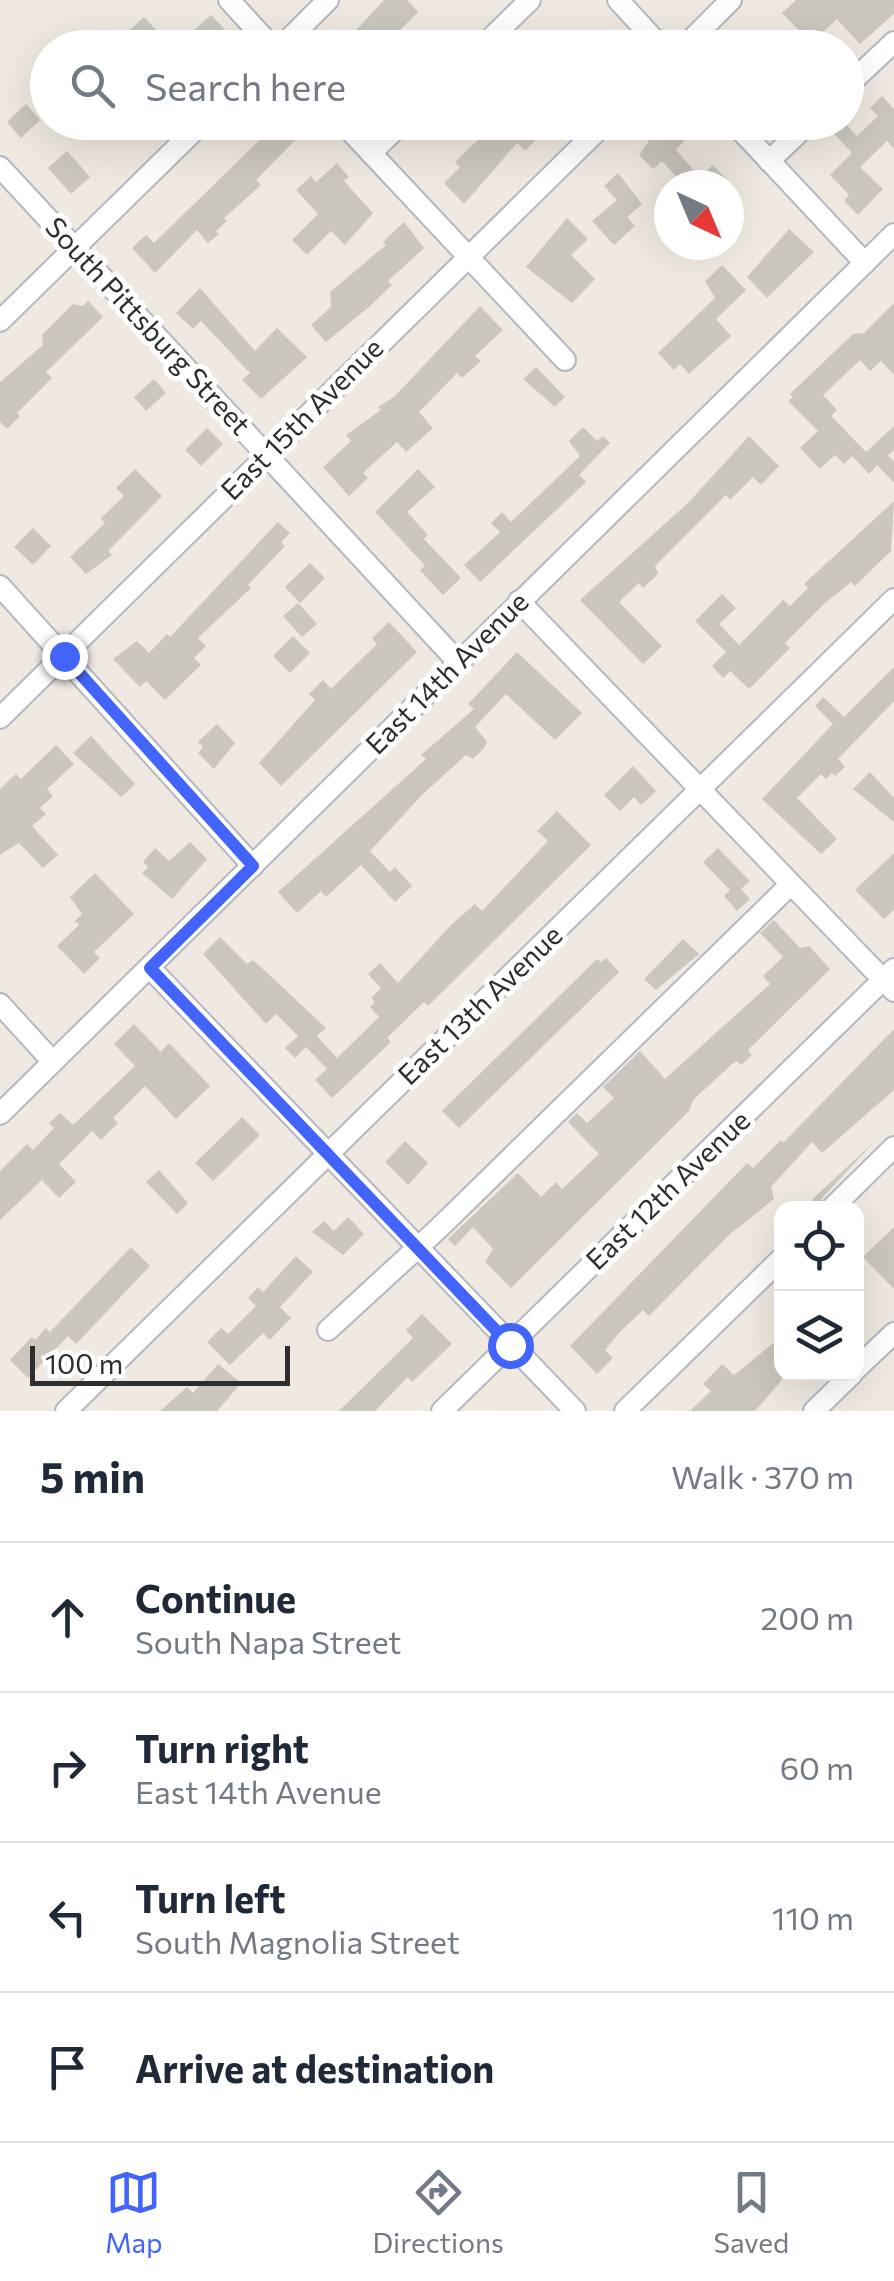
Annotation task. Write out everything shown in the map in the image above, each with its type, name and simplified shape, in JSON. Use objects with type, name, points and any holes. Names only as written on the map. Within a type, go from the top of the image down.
[{"type":"street","points":[[229,0],[258,30]]},
{"type":"street","points":[[296,30],[328,0]]},
{"type":"street","points":[[499,30],[530,0]]},
{"type":"street","points":[[618,0],[646,30]]},
{"type":"street","points":[[701,30],[731,0]]},
{"type":"street","points":[[864,70],[894,42]]},
{"type":"street","points":[[0,321],[185,140]]},
{"type":"street","points":[[359,140],[565,360]]},
{"type":"street","points":[[371,153],[384,140]]},
{"type":"street","name":"East 15th Avenue","points":[[0,718],[588,140]]},
{"type":"street","points":[[749,140],[865,263]]},
{"type":"street","points":[[769,161],[791,140]]},
{"type":"street","name":"South Pittsburg Street","points":[[0,168],[458,662]]},
{"type":"street","name":"East 14th Avenue","points":[[0,1114],[865,263],[890,246]]},
{"type":"street","points":[[0,586],[253,866]]},
{"type":"street","name":"East 13th Avenue","points":[[66,1411],[894,600]]},
{"type":"street","points":[[520,601],[790,885],[890,980]]},
{"type":"street","points":[[328,1330],[440,1228],[790,885]]},
{"type":"street","points":[[150,968],[575,1411]]},
{"type":"street","name":"East 12th Avenue","points":[[442,1411],[890,980]]},
{"type":"street","points":[[0,1004],[53,1062]]},
{"type":"street","points":[[839,1201],[894,1147]]},
{"type":"street","points":[[625,1411],[774,1266]]},
{"type":"street","points":[[864,1362],[894,1333]]},
{"type":"street","points":[[814,1411],[844,1381]]},
{"type":"building","points":[[384,0],[407,0],[418,12],[400,30],[356,30]]},
{"type":"building","points":[[796,0],[894,0],[894,14],[864,40],[864,30],[847,30],[837,19],[825,30],[798,30],[782,13]]},
{"type":"building","points":[[211,15],[225,30],[195,30]]},
{"type":"building","points":[[144,17],[156,30],[129,30]]},
{"type":"building","points":[[882,96],[894,109],[894,149],[887,141],[860,167],[883,189],[858,215],[844,201],[849,195],[830,175],[852,153],[840,140],[864,140],[864,129],[878,116],[870,108]]},
{"type":"building","points":[[26,104],[30,109],[30,129],[21,138],[7,122]]},
{"type":"building","points":[[260,140],[295,140],[256,180],[261,185],[224,218],[227,221],[216,231],[219,234],[208,243],[197,230],[155,273],[132,248],[146,235],[154,243]]},
{"type":"building","points":[[478,140],[536,140],[525,151],[517,143],[464,204],[444,183],[460,167],[455,162]]},
{"type":"building","points":[[649,140],[685,140],[676,150],[694,170],[670,170],[662,161],[653,169],[639,155]]},
{"type":"building","points":[[67,151],[90,177],[71,194],[48,168]]},
{"type":"building","points":[[337,163],[349,177],[344,181],[373,213],[345,245],[331,231],[307,255],[292,240],[318,214],[296,190],[311,176],[316,182]]},
{"type":"building","points":[[618,173],[642,204],[627,217],[635,226],[614,245],[592,221],[617,200],[604,186]]},
{"type":"building","points":[[567,218],[588,239],[571,255],[595,279],[572,303],[526,267]]},
{"type":"building","points":[[404,222],[424,248],[388,281],[392,285],[326,342],[311,325],[331,307],[330,292],[386,245],[383,242]]},
{"type":"building","points":[[789,229],[814,252],[767,298],[747,277]]},
{"type":"building","points":[[722,265],[746,290],[716,319],[731,336],[689,374],[680,364],[674,370],[658,353],[715,298],[705,281]]},
{"type":"building","points":[[200,288],[255,351],[277,328],[307,357],[261,399],[242,380],[250,373],[201,321],[193,329],[176,313]]},
{"type":"building","points":[[88,301],[103,317],[46,372],[52,378],[17,413],[20,416],[7,429],[0,422],[0,382],[43,345],[42,335],[73,304],[83,306]]},
{"type":"building","points":[[894,303],[894,375],[881,361],[870,371],[860,360],[823,395],[837,410],[831,416],[866,452],[894,426],[894,450],[888,455],[894,462],[894,483],[877,465],[869,474],[852,456],[844,464],[835,455],[820,469],[800,448],[818,431],[788,401],[793,397],[790,394],[853,334],[864,333]]},
{"type":"building","points":[[480,306],[503,330],[475,356],[481,361],[462,378],[457,373],[419,412],[433,428],[406,452],[397,442],[363,473],[368,478],[349,496],[323,467],[351,441],[346,435],[381,410],[378,407],[395,396]]},
{"type":"building","points":[[536,367],[565,397],[555,407],[523,379]]},
{"type":"building","points":[[154,379],[166,393],[146,411],[134,397]]},
{"type":"building","points":[[583,427],[597,441],[603,436],[610,443],[579,475],[586,482],[480,582],[464,565],[500,532],[491,523],[502,512],[511,522],[580,456],[569,441]]},
{"type":"building","points":[[207,428],[223,444],[201,466],[185,450]]},
{"type":"building","points":[[749,436],[779,466],[761,485],[753,477],[730,500],[726,495],[655,566],[658,574],[643,588],[639,583],[619,602],[662,646],[643,664],[580,600],[688,503]]},
{"type":"building","points":[[135,469],[162,496],[108,551],[112,555],[86,574],[70,557],[105,523],[101,518],[124,496],[116,488]]},
{"type":"building","points":[[418,469],[435,487],[407,512],[428,535],[424,539],[461,578],[443,595],[420,570],[425,566],[421,561],[375,512]]},
{"type":"building","points":[[894,501],[891,551],[855,586],[851,582],[824,604],[785,643],[790,648],[749,689],[730,671],[723,678],[712,666],[726,652],[695,621],[722,594],[736,608],[719,624],[739,645],[783,600],[790,606],[808,588],[804,584]]},
{"type":"building","points":[[278,522],[290,533],[281,542],[285,546],[248,585],[251,588],[198,638],[206,646],[194,658],[201,665],[165,700],[146,681],[140,687],[113,659],[137,641],[149,653],[167,634],[170,637]]},
{"type":"building","points":[[33,528],[51,546],[33,565],[14,547]]},
{"type":"building","points":[[310,563],[325,578],[300,603],[285,587]]},
{"type":"building","points":[[298,603],[317,624],[302,637],[283,616]]},
{"type":"building","points":[[389,622],[417,652],[281,786],[259,763],[315,700],[309,694],[323,680],[331,689],[377,644],[372,638]]},
{"type":"building","points":[[293,636],[310,653],[290,673],[273,656]]},
{"type":"building","points":[[517,652],[582,713],[555,740],[506,694],[475,727],[487,742],[484,748],[473,759],[466,755],[370,851],[390,872],[395,867],[412,886],[395,902],[361,865],[326,897],[321,891],[297,913],[278,892],[426,759],[421,755],[474,709],[468,704]]},
{"type":"building","points":[[894,667],[894,701],[838,759],[845,767],[826,779],[821,774],[797,798],[837,839],[821,854],[762,799],[833,724],[815,706],[823,697],[844,717]]},
{"type":"building","points":[[217,724],[235,743],[214,769],[198,753],[203,747],[198,742]]},
{"type":"building","points":[[91,736],[135,784],[121,797],[73,753]]},
{"type":"building","points":[[56,745],[74,764],[47,789],[53,796],[40,808],[46,814],[32,826],[58,855],[43,868],[19,843],[0,855],[0,789],[16,774],[21,779]]},
{"type":"building","points":[[633,766],[656,791],[641,805],[634,797],[620,811],[604,795]]},
{"type":"building","points":[[870,772],[894,798],[894,822],[853,789]]},
{"type":"building","points":[[557,811],[591,845],[428,1006],[424,1002],[387,1038],[391,1042],[332,1098],[315,1080],[327,1069],[306,1047],[295,1058],[285,1048],[298,1036],[276,1014],[266,1024],[203,954],[220,937],[247,964],[253,960],[326,1028],[317,1036],[337,1058],[379,1017],[370,1007],[375,1002],[371,998],[381,988],[368,974],[380,963],[398,983],[475,904],[482,911],[548,841],[537,831]]},
{"type":"building","points":[[190,842],[207,859],[172,899],[142,873],[148,867],[143,862],[155,848],[169,861]]},
{"type":"building","points":[[718,848],[750,881],[741,889],[750,899],[737,911],[724,896],[730,890],[703,862]]},
{"type":"building","points":[[894,853],[894,910],[884,919],[855,890]]},
{"type":"building","points":[[95,873],[134,914],[94,952],[100,958],[84,974],[57,946],[79,925],[75,921],[82,914],[70,897]]},
{"type":"building","points":[[774,920],[800,948],[809,946],[830,969],[748,1050],[752,1055],[741,1065],[737,1061],[732,1064],[693,1100],[689,1111],[511,1288],[485,1262],[493,1249],[473,1227],[455,1246],[448,1239],[518,1173],[541,1197],[556,1182],[562,1189],[599,1154],[568,1122],[577,1113],[587,1123],[614,1098],[603,1087],[640,1051],[665,1079],[770,984],[763,976],[783,957],[760,933]]},
{"type":"building","points":[[683,939],[699,954],[656,990],[644,979]]},
{"type":"building","points":[[606,958],[619,972],[459,1128],[442,1111],[597,959],[601,962]]},
{"type":"building","points":[[134,1024],[161,1052],[169,1043],[210,1086],[176,1119],[145,1086],[113,1118],[118,1123],[101,1140],[92,1131],[59,1164],[76,1182],[59,1198],[42,1180],[0,1220],[0,1171],[27,1144],[33,1150],[54,1128],[49,1123],[60,1113],[73,1125],[135,1066],[114,1044]]},
{"type":"building","points":[[894,1029],[894,1090],[822,1153],[812,1142],[771,1187],[774,1199],[729,1235],[649,1316],[643,1310],[619,1333],[605,1350],[613,1358],[597,1374],[570,1346],[747,1163],[753,1168],[781,1140],[783,1143]]},
{"type":"building","points":[[242,1117],[260,1135],[213,1181],[195,1163]]},
{"type":"building","points":[[405,1141],[428,1163],[408,1185],[385,1162]]},
{"type":"building","points":[[874,1142],[821,1201],[811,1201]]},
{"type":"building","points":[[159,1170],[188,1203],[177,1214],[146,1182]]},
{"type":"building","points":[[348,1217],[364,1234],[343,1255],[312,1232],[324,1221],[334,1231]]},
{"type":"building","points":[[894,1227],[894,1289],[864,1258]]},
{"type":"building","points":[[131,1247],[150,1266],[76,1344],[68,1336],[28,1378],[10,1360],[32,1337],[35,1340],[46,1328],[50,1332]]},
{"type":"building","points":[[296,1256],[313,1272],[280,1307],[291,1318],[270,1340],[263,1333],[230,1365],[207,1342],[221,1328],[228,1334],[256,1306],[248,1298],[258,1287],[263,1292]]},
{"type":"building","points":[[422,1314],[452,1344],[412,1382],[408,1377],[375,1411],[339,1411],[413,1338],[406,1330]]},
{"type":"building","points":[[774,1342],[774,1381],[781,1381],[755,1411],[690,1411],[711,1391],[703,1384],[722,1364],[734,1375]]},
{"type":"building","points":[[218,1364],[241,1383],[217,1411],[160,1411],[187,1387],[193,1393]]},
{"type":"route","points":[[64,656],[253,866],[150,968],[510,1345]]}]
